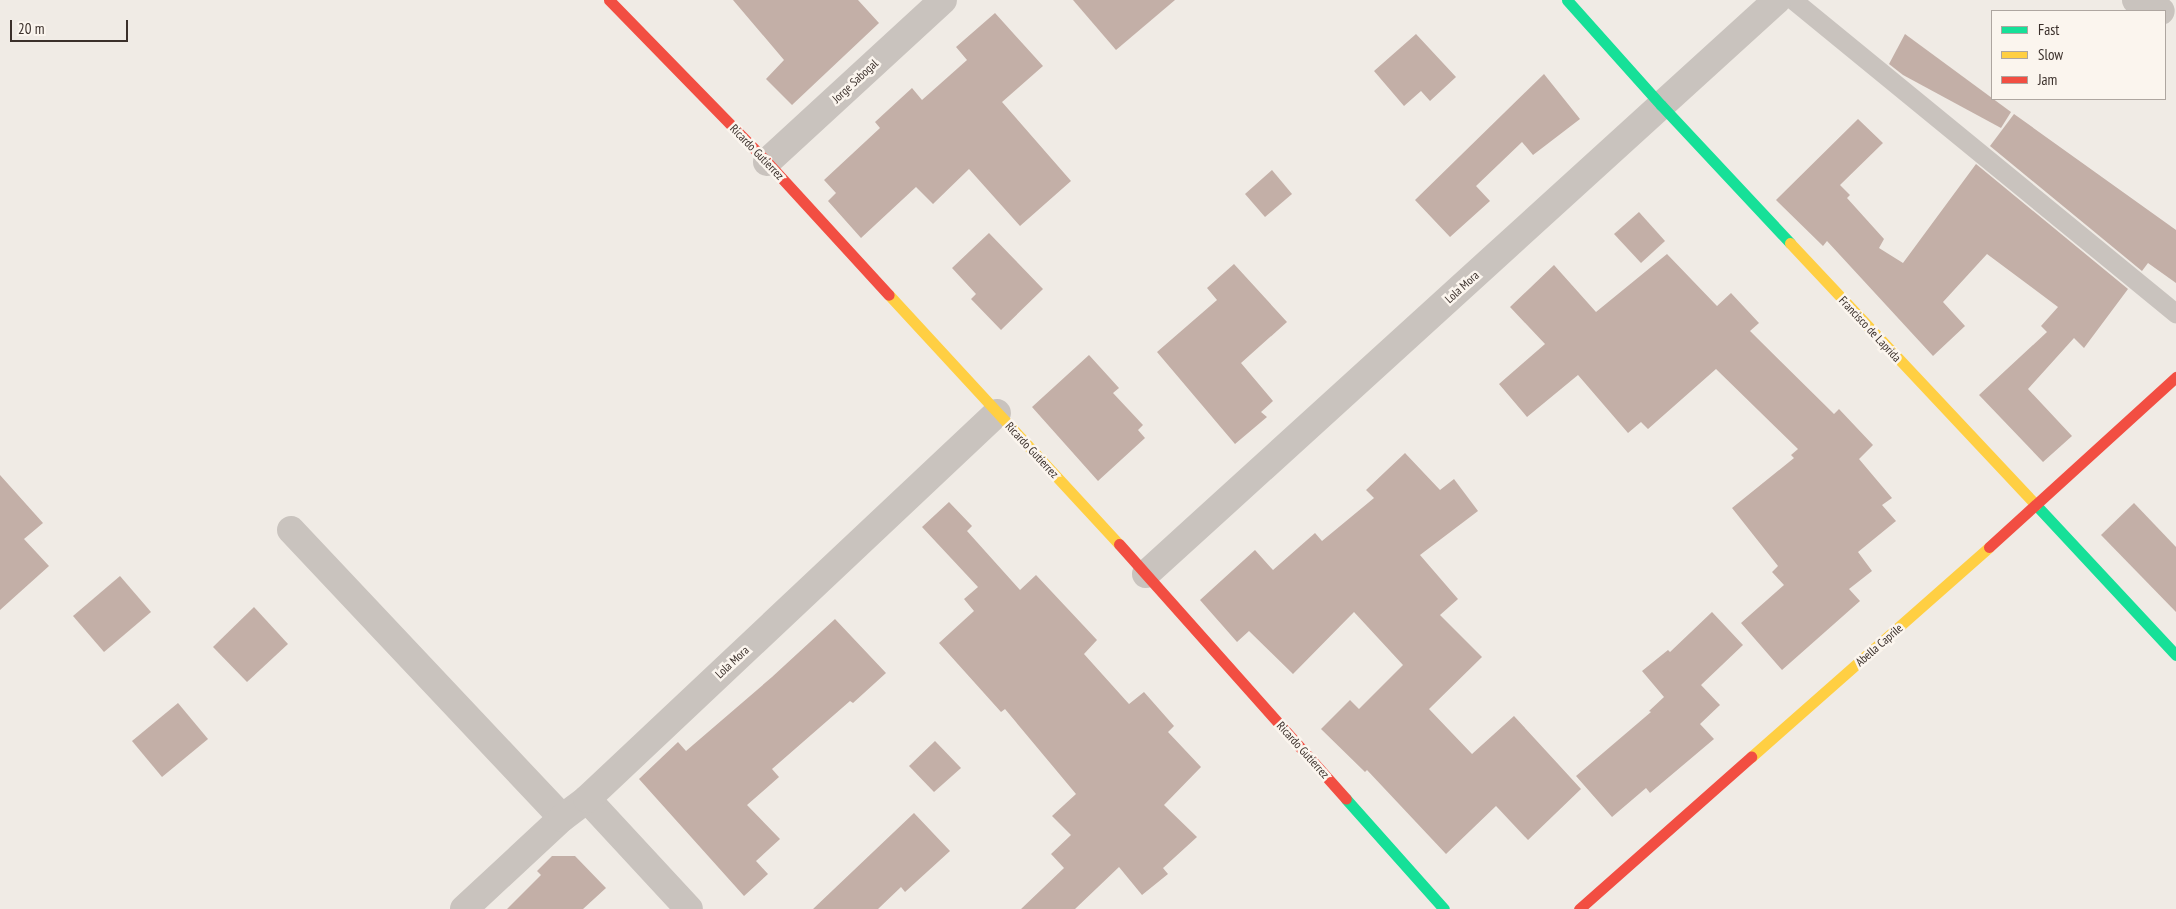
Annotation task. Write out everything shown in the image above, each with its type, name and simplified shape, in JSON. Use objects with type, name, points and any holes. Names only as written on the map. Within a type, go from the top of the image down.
[{"type":"street","name":"Ricardo Gutierrez","points":[[609,0],[768,162],[1146,574],[1444,909]]},
{"type":"street","name":"Jorge Sabogal","points":[[768,162],[943,0]]},
{"type":"street","name":"Francisco de Laprida","points":[[1567,0],[1661,105],[2176,655]]},
{"type":"street","name":"Lola Mora","points":[[1146,574],[1777,0]]},
{"type":"street","points":[[2136,0],[2158,10]]},
{"type":"street","name":"Abella Caprile","points":[[1579,909],[2036,506],[2176,378]]},
{"type":"street","name":"Lola Mora","points":[[464,909],[562,818],[587,799],[997,412]]},
{"type":"street","points":[[291,530],[562,818]]},
{"type":"street","points":[[587,799],[689,909]]},
{"type":"lane","points":[[1794,0],[2176,313]]},
{"type":"building","points":[[733,0],[858,0],[879,23],[792,105],[766,79],[784,60]]},
{"type":"building","points":[[1073,0],[1175,0],[1116,50]]},
{"type":"building","points":[[995,13],[1043,66],[1002,102],[1071,181],[1020,226],[969,169],[933,204],[916,187],[861,238],[828,201],[836,193],[824,180],[880,128],[875,122],[912,88],[922,100],[967,60],[956,47]]},
{"type":"building","points":[[1416,34],[1456,77],[1430,101],[1421,91],[1404,106],[1374,71]]},
{"type":"building","points":[[1905,34],[1991,97],[1991,100],[1995,100],[2011,112],[2001,128],[1903,75],[1889,64]]},
{"type":"building","points":[[1544,74],[1580,119],[1533,155],[1522,142],[1476,186],[1490,201],[1450,237],[1415,200]]},
{"type":"building","points":[[2014,114],[2176,230],[2176,283],[2148,263],[2142,271],[1990,146]]},
{"type":"building","points":[[1858,119],[1883,143],[1840,185],[1850,195],[1847,198],[1884,239],[1879,248],[1903,263],[1976,164],[2128,289],[2084,348],[2074,338],[2028,389],[2072,436],[2043,462],[1979,395],[2047,332],[2041,326],[2058,307],[1987,254],[1943,302],[1965,326],[1933,356],[1827,241],[1823,246],[1776,200]]},
{"type":"building","points":[[1272,170],[1292,194],[1265,217],[1245,194]]},
{"type":"building","points":[[1639,212],[1665,241],[1641,263],[1614,234]]},
{"type":"building","points":[[989,233],[1043,289],[1001,330],[971,299],[976,294],[952,268]]},
{"type":"building","points":[[1667,254],[1717,306],[1731,293],[1759,323],[1750,331],[1834,414],[1839,409],[1873,445],[1859,459],[1892,498],[1882,505],[1896,521],[1858,552],[1872,571],[1849,589],[1860,601],[1782,670],[1741,623],[1784,585],[1772,572],[1778,566],[1732,508],[1794,458],[1791,455],[1798,449],[1716,369],[1648,429],[1641,422],[1628,433],[1578,375],[1527,417],[1499,384],[1545,344],[1510,307],[1554,265],[1596,312]]},
{"type":"building","points":[[1234,264],[1287,322],[1241,363],[1273,401],[1261,412],[1267,417],[1235,444],[1157,352],[1217,300],[1207,288]]},
{"type":"building","points":[[1089,355],[1119,388],[1113,393],[1143,425],[1138,430],[1145,438],[1098,481],[1032,407]]},
{"type":"building","points":[[1405,453],[1440,490],[1454,479],[1478,511],[1420,555],[1458,599],[1440,615],[1482,657],[1429,709],[1472,754],[1514,716],[1581,789],[1528,840],[1496,806],[1446,854],[1367,770],[1365,772],[1321,729],[1350,700],[1359,709],[1403,665],[1354,612],[1293,674],[1249,631],[1237,642],[1200,600],[1255,550],[1273,570],[1315,533],[1322,541],[1374,498],[1366,490]]},
{"type":"building","points":[[0,475],[43,523],[24,539],[49,566],[0,610]]},
{"type":"building","points":[[949,502],[972,526],[967,531],[1020,590],[1036,575],[1097,640],[1084,654],[1129,704],[1144,692],[1174,726],[1168,732],[1201,767],[1164,805],[1197,837],[1163,868],[1168,874],[1142,895],[1119,867],[1075,909],[1021,909],[1064,868],[1051,854],[1071,835],[1052,816],[1076,794],[1005,709],[1001,712],[939,643],[974,611],[964,599],[978,587],[922,527]]},
{"type":"building","points":[[2134,503],[2176,547],[2176,612],[2101,535]]},
{"type":"building","points":[[120,576],[151,612],[104,652],[73,616]]},
{"type":"building","points":[[254,607],[288,644],[247,682],[213,647]]},
{"type":"building","points":[[1712,612],[1743,645],[1701,685],[1720,705],[1700,724],[1714,739],[1650,793],[1646,788],[1612,817],[1576,776],[1651,712],[1649,711],[1664,697],[1642,671],[1668,650],[1670,652]]},
{"type":"building","points":[[835,619],[886,673],[853,703],[850,701],[772,769],[779,777],[747,805],[780,839],[756,861],[768,874],[744,896],[639,779],[678,742],[686,751],[772,677]]},
{"type":"building","points":[[178,703],[208,739],[162,777],[132,741]]},
{"type":"building","points":[[935,741],[961,768],[934,792],[909,766]]},
{"type":"building","points":[[914,813],[950,851],[905,892],[901,887],[878,909],[813,909]]},
{"type":"building","points":[[552,856],[575,856],[606,888],[583,909],[507,909],[541,875],[537,871]]},
{"type":"traffic: fast","points":[[1567,0],[1661,105],[1790,243]]},
{"type":"traffic: fast","points":[[2036,505],[2176,655]]},
{"type":"traffic: fast","points":[[1346,799],[1444,909]]},
{"type":"traffic: slow","points":[[1790,243],[2036,505]]},
{"type":"traffic: slow","points":[[889,295],[1119,544]]},
{"type":"traffic: slow","points":[[1751,757],[1989,547]]},
{"type":"traffic: jam","points":[[609,0],[767,162],[889,295]]},
{"type":"traffic: jam","points":[[1989,547],[2176,377]]},
{"type":"traffic: jam","points":[[1119,544],[1346,799]]},
{"type":"traffic: jam","points":[[1579,909],[1751,757]]}]
